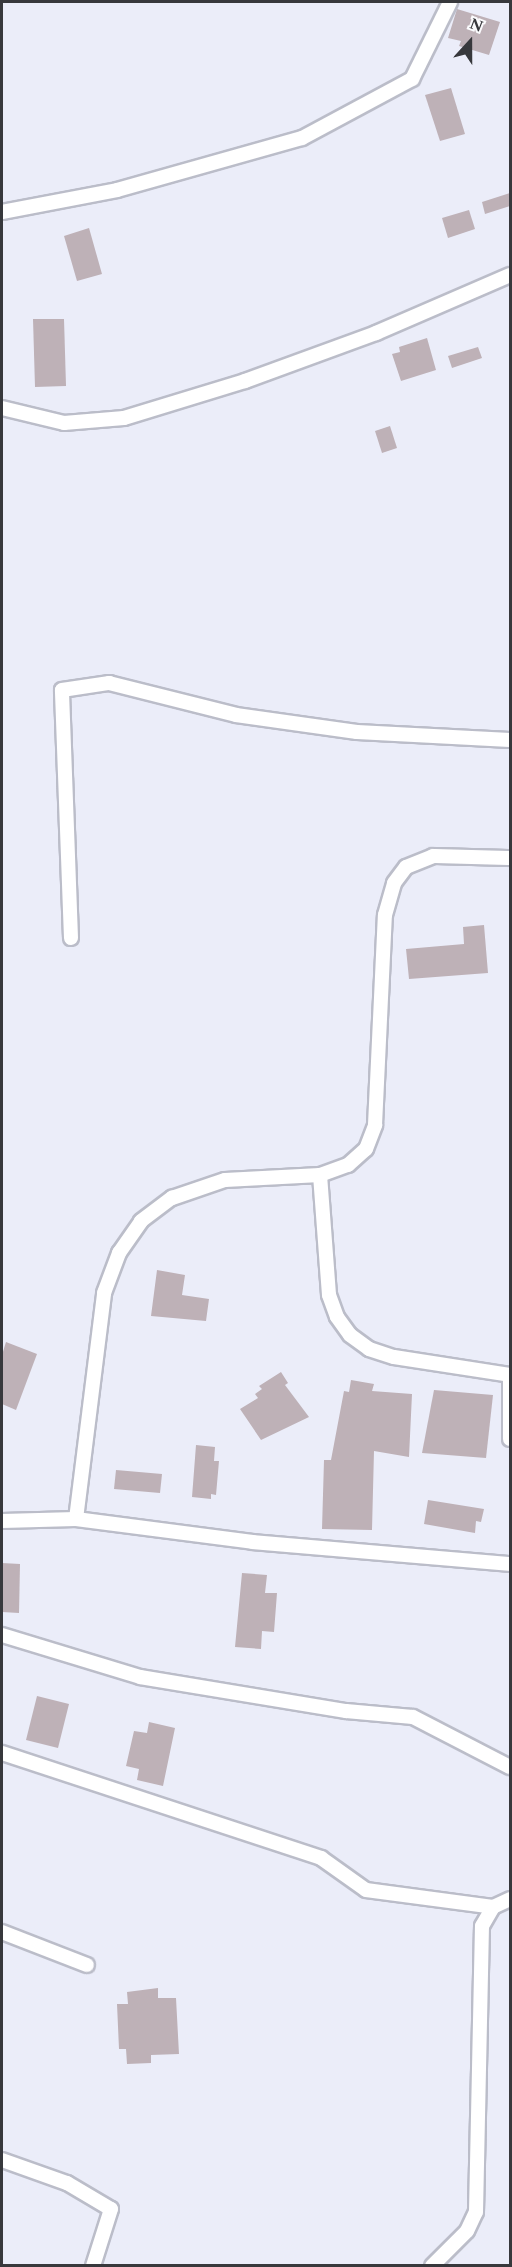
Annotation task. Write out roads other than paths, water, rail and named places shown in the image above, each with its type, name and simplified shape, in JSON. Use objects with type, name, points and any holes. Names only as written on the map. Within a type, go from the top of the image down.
[{"type":"street","points":[[2,212],[117,190],[302,138],[412,79],[450,2]]},
{"type":"street","points":[[2,408],[64,423],[124,418],[246,381],[355,341],[510,275]]},
{"type":"street","points":[[71,938],[62,690],[109,682],[236,715],[346,731],[510,740]]},
{"type":"street","points":[[76,1519],[104,1293],[119,1253],[141,1221],[172,1198],[199,1186],[225,1180],[320,1175],[348,1165],[366,1149],[375,1125],[385,915],[394,883],[405,867],[433,856],[510,858]]},
{"type":"street","points":[[320,1175],[329,1295],[337,1317],[350,1335],[369,1349],[394,1357],[510,1375],[510,1439]]},
{"type":"street","points":[[2,1521],[76,1519],[253,1542],[510,1564]]},
{"type":"street","points":[[2,1635],[140,1677],[346,1711],[413,1717],[510,1767]]},
{"type":"street","points":[[2,1753],[321,1858],[366,1890],[493,1907],[510,1899]]},
{"type":"street","points":[[432,2265],[467,2231],[476,2212],[479,1948],[482,1926],[493,1907]]},
{"type":"street","points":[[2,1932],[87,1965]]},
{"type":"street","points":[[2,2160],[67,2183],[111,2209],[93,2265]]}]
